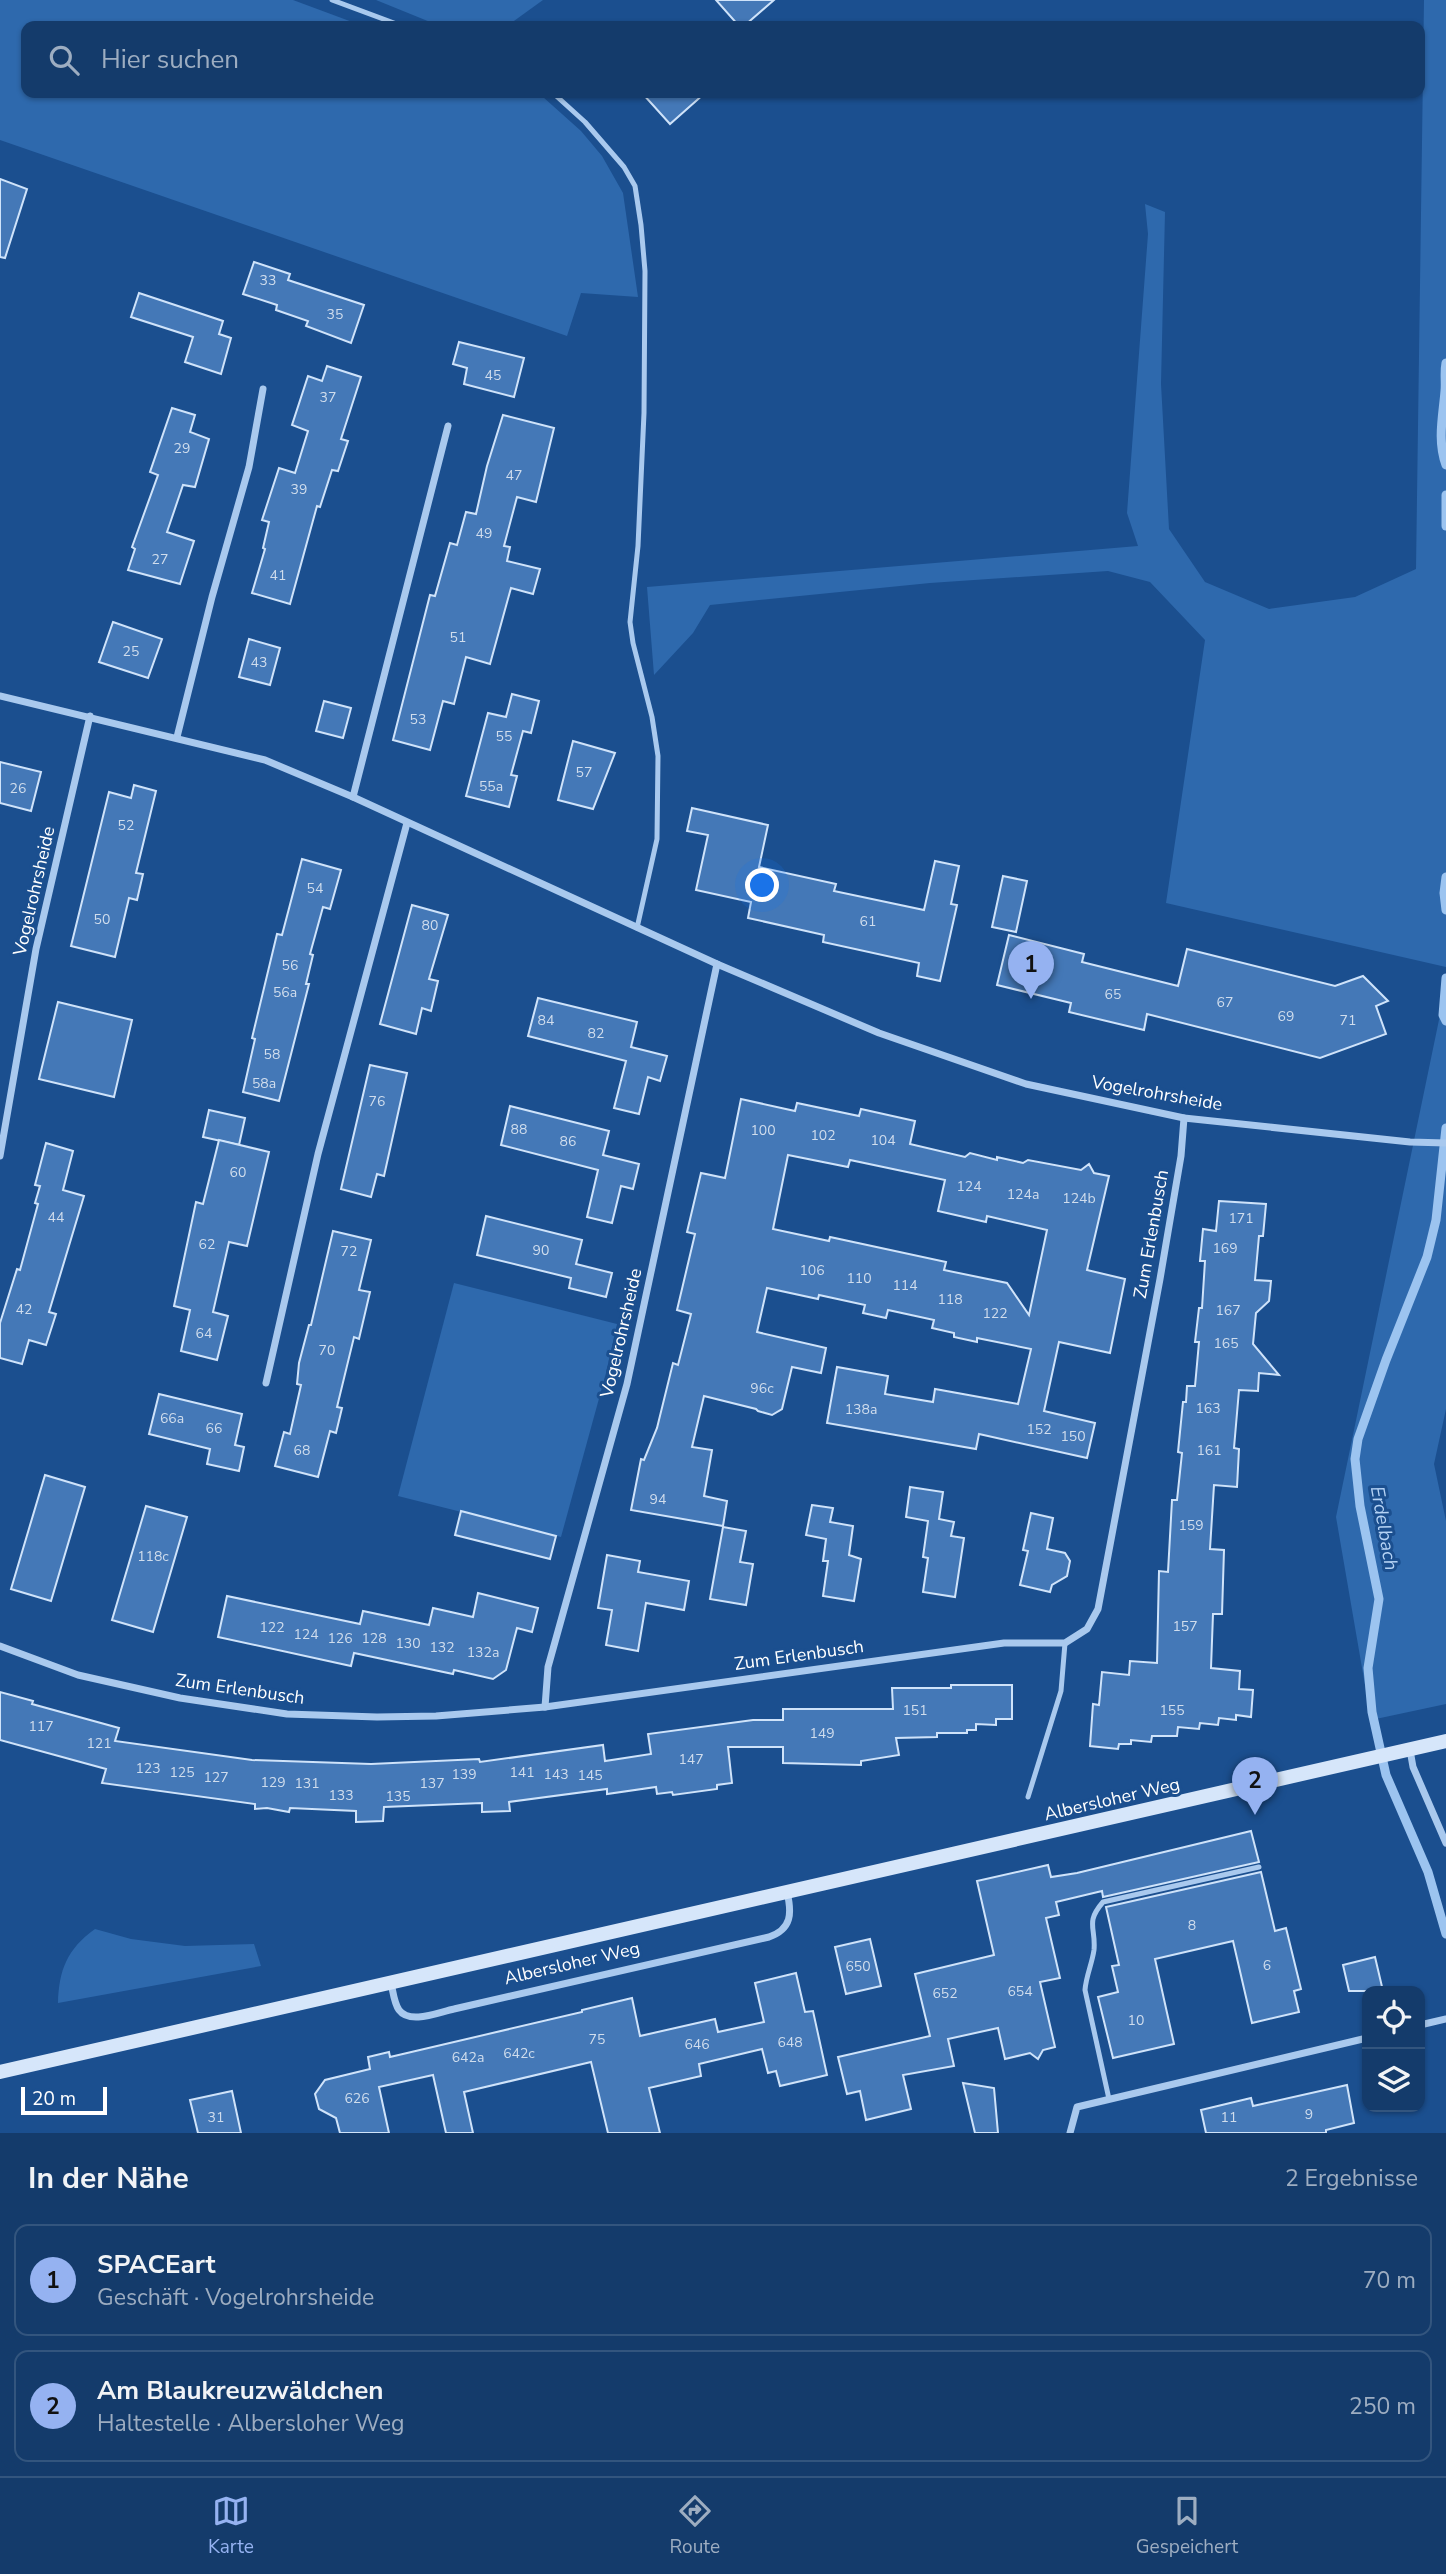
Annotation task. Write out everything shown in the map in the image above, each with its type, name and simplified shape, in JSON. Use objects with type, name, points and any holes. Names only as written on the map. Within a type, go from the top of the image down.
[{"type":"main road","name":"Albersloher Weg","points":[[0,2071],[1446,1741]]},
{"type":"street","points":[[177,737],[212,597],[249,467],[263,389]]},
{"type":"street","points":[[353,797],[448,426]]},
{"type":"street","name":"Vogelrohrsheide","points":[[0,696],[265,760],[353,797],[717,964],[879,1033],[1026,1084],[1184,1118],[1410,1142],[1446,1143]]},
{"type":"street","name":"Vogelrohrsheide","points":[[0,1156],[36,949],[90,716]]},
{"type":"street","points":[[266,1384],[318,1154],[407,823]]},
{"type":"street","name":"Vogelrohrsheide","points":[[545,1707],[548,1667],[626,1384],[717,964]]},
{"type":"street","name":"Zum Erlenbusch","points":[[0,1646],[78,1675],[180,1698],[287,1714],[436,1716],[545,1707],[1004,1643],[1065,1643],[1087,1629],[1098,1609],[1160,1279],[1181,1156],[1184,1118]]},
{"type":"street","points":[[1405,1751],[1446,1843]]},
{"type":"street","name":"Albersloher Weg","points":[[391,1983],[397,2008],[409,2017],[769,1937],[777,1935],[788,1924],[791,1909],[787,1892]]},
{"type":"street","points":[[1425,2024],[1446,2019]]},
{"type":"street","points":[[1070,2133],[1077,2107],[1362,2039]]},
{"type":"lane","points":[[332,0],[389,21]]},
{"type":"lane","points":[[559,98],[624,167],[635,186],[641,225],[645,271],[644,414],[638,546],[631,622],[633,643],[652,717],[658,755],[657,839],[637,928]]},
{"type":"lane","points":[[1028,1797],[1061,1691],[1065,1643]]},
{"type":"lane","points":[[1109,2099],[1085,1990],[1094,1949],[1091,1925],[1093,1913],[1102,1902],[1259,1867]]},
{"type":"shaded area","points":[[0,0],[293,0],[350,21],[21,21],[21,98],[544,98],[581,131],[602,156],[623,193],[638,297],[581,293],[567,336],[0,140]]},
{"type":"shaded area","points":[[376,0],[543,0],[514,21],[428,21]]},
{"type":"shaded area","points":[[1424,0],[1446,0],[1446,967],[1166,903],[1205,640],[1150,582],[1108,571],[930,583],[710,605],[693,633],[654,675],[647,587],[1138,546],[1127,513],[1148,234],[1145,204],[1165,212],[1161,384],[1169,529],[1205,582],[1269,609],[1355,597],[1416,569],[1423,98],[1425,98]]},
{"type":"shaded area","points":[[1446,986],[1446,1409],[1434,1464],[1446,1521],[1446,1704],[1371,1720],[1336,1517]]},
{"type":"shaded area","points":[[454,1283],[617,1324],[561,1537],[398,1496]]},
{"type":"shaded area","points":[[95,1929],[131,1939],[185,1946],[254,1944],[261,1966],[58,2003],[60,1980],[66,1961],[78,1944]]},
{"type":"building","points":[[716,0],[774,0],[750,21],[735,21]]},
{"type":"building","points":[[647,98],[699,98],[670,124]]},
{"type":"building","points":[[0,179],[27,189],[5,258],[0,257]]},
{"type":"building","points":[[254,262],[290,274],[288,280],[364,305],[351,343],[306,326],[308,321],[276,310],[277,305],[243,294]]},
{"type":"building","points":[[139,293],[223,321],[219,334],[231,338],[221,374],[185,362],[193,337],[131,317]]},
{"type":"building","points":[[459,342],[524,358],[514,397],[464,384],[467,368],[453,364]]},
{"type":"building","points":[[327,366],[361,377],[341,439],[348,441],[338,471],[332,470],[320,507],[317,506],[290,604],[252,593],[265,549],[263,548],[269,522],[262,520],[279,468],[295,473],[308,431],[292,425],[308,376],[322,381]]},
{"type":"building","points":[[172,408],[195,415],[190,432],[209,439],[195,487],[183,485],[167,532],[194,541],[180,584],[128,570],[135,549],[132,547],[158,475],[150,472]]},
{"type":"building","points":[[503,415],[554,428],[536,502],[517,497],[504,546],[510,547],[507,561],[540,569],[533,594],[511,588],[490,664],[466,657],[454,704],[443,701],[430,750],[393,740],[430,595],[435,596],[450,543],[457,545],[466,512],[476,514]]},
{"type":"building","points":[[113,622],[162,639],[148,678],[99,662]]},
{"type":"building","points":[[249,639],[280,648],[270,685],[239,677]]},
{"type":"building","points":[[512,694],[539,701],[531,733],[523,731],[511,775],[517,776],[509,807],[466,796],[488,713],[506,717]]},
{"type":"building","points":[[324,701],[351,708],[343,738],[316,731]]},
{"type":"building","points":[[573,741],[615,753],[593,809],[558,800]]},
{"type":"building","points":[[0,762],[41,772],[31,811],[0,803]]},
{"type":"building","points":[[134,785],[156,791],[136,873],[143,874],[137,900],[129,898],[115,957],[71,946],[109,792],[131,798]]},
{"type":"building","points":[[692,808],[768,825],[759,867],[836,884],[834,891],[924,910],[935,861],[959,866],[951,904],[957,905],[940,981],[917,976],[919,963],[823,942],[824,935],[748,918],[751,902],[696,890],[708,835],[687,831]]},
{"type":"building","points":[[302,859],[341,870],[330,909],[323,907],[310,954],[313,955],[306,984],[309,984],[279,1101],[243,1092],[255,1039],[252,1038],[277,934],[282,935]]},
{"type":"building","points":[[1003,876],[1027,881],[1016,932],[992,927]]},
{"type":"building","points":[[412,905],[448,915],[429,979],[438,981],[431,1011],[422,1008],[416,1034],[380,1024]]},
{"type":"building","points":[[1009,935],[1084,954],[1082,962],[1178,986],[1187,949],[1335,986],[1363,976],[1388,1001],[1376,1006],[1386,1034],[1320,1058],[1147,1014],[1144,1030],[1069,1012],[1071,1003],[997,985]]},
{"type":"building","points":[[538,998],[637,1022],[631,1047],[667,1056],[660,1081],[648,1077],[639,1114],[614,1108],[626,1061],[528,1036]]},
{"type":"building","points":[[58,1002],[132,1020],[114,1097],[39,1079]]},
{"type":"building","points":[[370,1065],[407,1073],[384,1176],[377,1174],[371,1197],[341,1189]]},
{"type":"building","points":[[741,1099],[795,1111],[797,1103],[859,1116],[861,1109],[915,1121],[910,1144],[965,1157],[970,1153],[997,1160],[997,1157],[1023,1163],[1028,1160],[1081,1170],[1089,1164],[1094,1173],[1109,1176],[1087,1270],[1125,1279],[1110,1353],[1059,1342],[1044,1411],[1095,1423],[1087,1458],[979,1434],[976,1449],[827,1423],[837,1367],[888,1376],[885,1394],[933,1402],[935,1389],[1018,1404],[1031,1349],[977,1338],[977,1342],[954,1337],[954,1333],[932,1328],[934,1320],[888,1310],[886,1318],[863,1313],[865,1305],[819,1295],[818,1299],[767,1288],[757,1332],[826,1348],[821,1373],[792,1367],[782,1409],[772,1415],[704,1396],[692,1447],[712,1450],[704,1496],[727,1501],[723,1526],[631,1510],[641,1459],[644,1460],[657,1428],[673,1363],[678,1365],[691,1314],[677,1310],[695,1234],[687,1232],[701,1173],[725,1178]],"holes":[[[788,1155],[848,1167],[850,1160],[945,1180],[938,1211],[986,1222],[987,1216],[1047,1230],[1029,1315],[1007,1283],[944,1270],[946,1262],[830,1237],[829,1241],[773,1229]]]},
{"type":"building","points":[[510,1106],[609,1131],[603,1155],[639,1164],[633,1189],[621,1186],[612,1223],[587,1217],[598,1170],[501,1145]]},
{"type":"building","points":[[209,1110],[245,1118],[239,1145],[203,1137]]},
{"type":"building","points":[[219,1140],[269,1152],[247,1246],[229,1242],[213,1312],[228,1316],[217,1360],[181,1351],[190,1310],[174,1306],[196,1202],[203,1204]]},
{"type":"building","points":[[46,1143],[73,1151],[63,1190],[84,1196],[49,1312],[56,1314],[46,1345],[29,1340],[22,1364],[0,1358],[0,1323],[17,1269],[20,1270],[38,1204],[35,1203],[40,1186],[35,1185]]},
{"type":"building","points":[[1219,1201],[1266,1204],[1263,1236],[1259,1236],[1255,1280],[1271,1281],[1269,1301],[1256,1313],[1253,1344],[1279,1375],[1259,1373],[1258,1391],[1239,1390],[1234,1448],[1239,1449],[1237,1487],[1214,1485],[1210,1549],[1224,1550],[1222,1614],[1213,1614],[1211,1668],[1240,1671],[1239,1689],[1253,1690],[1251,1717],[1236,1715],[1236,1720],[1219,1718],[1218,1725],[1200,1723],[1199,1729],[1178,1727],[1177,1736],[1152,1736],[1151,1742],[1131,1740],[1131,1744],[1119,1744],[1118,1749],[1090,1746],[1093,1704],[1099,1705],[1102,1672],[1129,1675],[1130,1661],[1157,1663],[1159,1571],[1168,1572],[1172,1500],[1177,1500],[1182,1453],[1178,1452],[1183,1402],[1186,1402],[1187,1386],[1195,1386],[1199,1342],[1195,1342],[1199,1308],[1202,1308],[1205,1261],[1200,1261],[1203,1229],[1216,1231]]},
{"type":"building","points":[[486,1216],[582,1240],[576,1264],[612,1273],[606,1297],[569,1288],[571,1278],[477,1255]]},
{"type":"building","points":[[333,1231],[371,1240],[359,1290],[370,1292],[359,1339],[354,1337],[337,1407],[342,1408],[336,1433],[330,1431],[318,1477],[275,1466],[284,1432],[290,1434],[301,1385],[297,1384],[299,1363],[311,1325]]},
{"type":"building","points":[[159,1394],[242,1414],[235,1445],[244,1447],[239,1471],[207,1464],[210,1449],[149,1434]]},
{"type":"building","points":[[45,1475],[85,1487],[51,1601],[11,1589]]},
{"type":"building","points":[[910,1487],[943,1492],[939,1519],[954,1522],[951,1536],[964,1538],[955,1597],[923,1592],[928,1558],[923,1557],[928,1521],[906,1517]]},
{"type":"building","points":[[812,1505],[833,1508],[830,1522],[853,1526],[849,1555],[861,1559],[854,1601],[823,1596],[828,1561],[823,1561],[826,1539],[806,1535]]},
{"type":"building","points":[[146,1506],[187,1517],[153,1632],[112,1620]]},
{"type":"building","points":[[461,1511],[556,1536],[550,1559],[455,1535]]},
{"type":"building","points":[[1031,1513],[1053,1518],[1047,1549],[1065,1553],[1070,1561],[1067,1576],[1052,1585],[1050,1592],[1020,1585],[1028,1551],[1023,1550]]},
{"type":"building","points":[[723,1527],[746,1531],[740,1562],[753,1564],[746,1605],[710,1599]]},
{"type":"building","points":[[607,1555],[640,1561],[638,1572],[689,1581],[684,1610],[646,1603],[638,1651],[606,1645],[612,1610],[598,1608]]},
{"type":"building","points":[[478,1593],[538,1608],[532,1632],[517,1628],[506,1670],[493,1679],[454,1670],[453,1674],[354,1653],[351,1666],[218,1637],[227,1596],[360,1624],[363,1611],[429,1625],[433,1608],[473,1617]]},
{"type":"building","points":[[951,1685],[1012,1685],[1012,1719],[996,1719],[996,1725],[976,1724],[976,1730],[967,1730],[967,1733],[937,1733],[937,1737],[896,1738],[899,1755],[861,1761],[861,1765],[783,1763],[783,1747],[728,1747],[732,1783],[717,1785],[717,1789],[673,1795],[672,1792],[657,1794],[656,1787],[607,1794],[607,1789],[509,1802],[510,1811],[482,1812],[482,1803],[384,1807],[383,1821],[356,1822],[356,1811],[290,1808],[289,1812],[255,1809],[255,1804],[102,1783],[106,1769],[0,1740],[0,1692],[33,1701],[32,1704],[119,1728],[115,1741],[252,1760],[371,1764],[479,1759],[480,1762],[603,1745],[605,1761],[651,1754],[648,1734],[753,1720],[783,1720],[783,1709],[893,1709],[892,1688],[951,1688]]},
{"type":"building","points":[[1251,1831],[1259,1862],[1103,1897],[1102,1891],[1056,1902],[1059,1915],[1046,1918],[1060,1978],[1040,1982],[1055,2047],[1043,2050],[1038,2059],[1030,2053],[1005,2059],[998,2028],[948,2039],[954,2066],[903,2075],[911,2109],[866,2120],[860,2091],[847,2094],[838,2057],[930,2036],[915,1974],[994,1955],[977,1881],[1048,1865],[1051,1877],[1077,1873]]},
{"type":"building","points":[[1261,1872],[1275,1931],[1286,1928],[1301,1989],[1294,1991],[1299,2012],[1252,2023],[1233,1941],[1155,1959],[1174,2044],[1113,2058],[1098,1997],[1118,1992],[1112,1966],[1119,1965],[1106,1907]]},
{"type":"building","points":[[870,1939],[881,1986],[846,1994],[835,1947]]},
{"type":"building","points":[[1375,1957],[1382,1986],[1362,1986],[1362,1991],[1349,1991],[1343,1965]]},
{"type":"building","points":[[796,1973],[805,2012],[813,2011],[827,2075],[780,2086],[776,2071],[768,2073],[762,2049],[699,2064],[701,2076],[649,2088],[660,2133],[608,2133],[591,2062],[464,2092],[473,2133],[446,2133],[433,2075],[379,2087],[389,2133],[340,2133],[336,2118],[319,2109],[315,2094],[325,2080],[370,2069],[368,2057],[389,2052],[390,2057],[632,1998],[640,2036],[715,2019],[718,2032],[764,2022],[755,1983]]},
{"type":"building","points":[[963,2083],[994,2088],[998,2133],[975,2133]]},
{"type":"building","points":[[1347,2085],[1354,2123],[1326,2130],[1326,2133],[1206,2133],[1201,2110],[1251,2098],[1253,2106]]},
{"type":"building","points":[[232,2091],[241,2133],[198,2133],[190,2100]]},
{"type":"waterway","name":"Erdelbach","points":[[1446,363],[1441,437],[1446,465]]},
{"type":"waterway","name":"Erdelbach","points":[[1446,495],[1446,526]]},
{"type":"waterway","name":"Erdelbach","points":[[1446,877],[1446,910]]},
{"type":"waterway","name":"Erdelbach","points":[[1446,978],[1443,1015],[1446,1021]]},
{"type":"waterway","name":"Erdelbach","points":[[1446,1128],[1436,1220],[1427,1257],[1386,1360],[1358,1439],[1355,1459],[1360,1506],[1379,1599],[1368,1668],[1372,1712],[1386,1775],[1428,1872],[1446,1934]]},
{"type":"place","name":"SPACEart","points":[[1031,999]]},
{"type":"place","name":"Am Blaukreuzwäldchen","points":[[1255,1815]]}]
